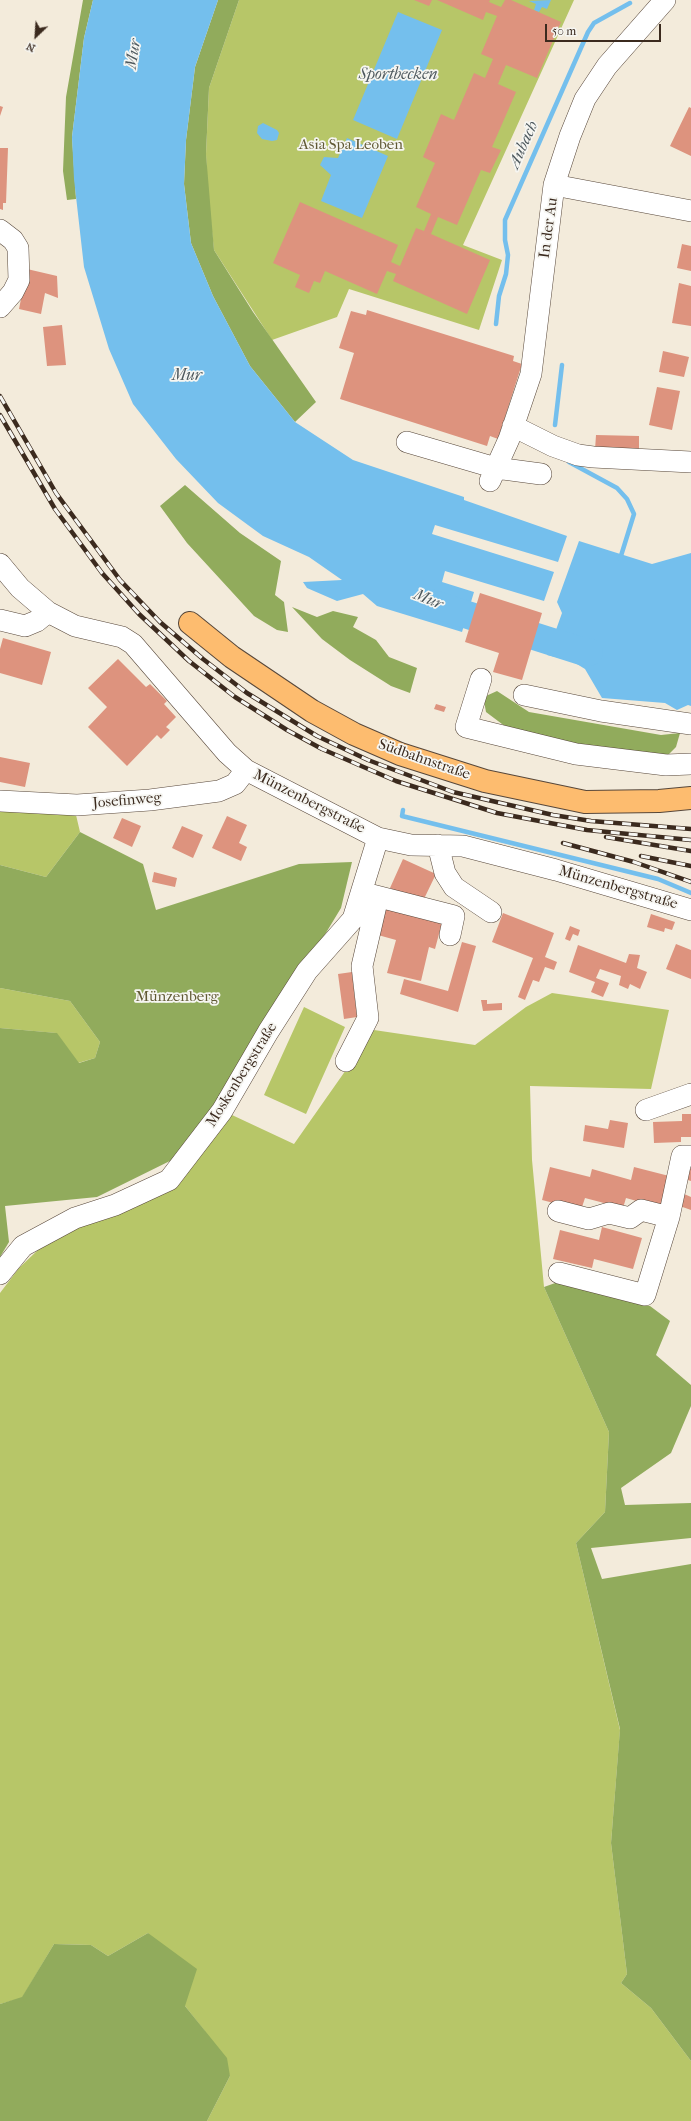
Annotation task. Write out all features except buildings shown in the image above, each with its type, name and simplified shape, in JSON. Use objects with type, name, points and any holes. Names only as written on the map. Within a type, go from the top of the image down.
[{"type":"main road","name":"Südbahnstraße","points":[[190,623],[232,657],[312,711],[354,734],[400,754],[485,781],[585,802],[659,801],[691,798]]},
{"type":"street","name":"In der Au","points":[[493,475],[513,426],[531,374],[554,185],[570,136],[584,99],[607,66],[665,0]]},
{"type":"street","points":[[554,185],[691,211]]},
{"type":"street","points":[[0,230],[13,240],[18,248],[19,280],[13,292],[0,307]]},
{"type":"street","points":[[513,426],[553,446],[578,455],[691,462]]},
{"type":"street","points":[[407,442],[493,475],[541,474]]},
{"type":"street","name":"Münzenbergstraße","points":[[0,564],[20,588],[48,612],[75,626],[122,637],[133,644],[227,753],[246,770],[378,838],[411,845],[463,846],[563,872],[691,910]]},
{"type":"street","points":[[0,620],[25,626],[37,621],[48,612]]},
{"type":"street","points":[[480,684],[466,727],[576,754],[666,765],[691,764]]},
{"type":"street","points":[[524,695],[601,711],[678,721]]},
{"type":"street","name":"Josefinweg","points":[[0,801],[77,805],[150,800],[219,791],[235,784],[246,770]]},
{"type":"street","name":"Moskenbergstraße","points":[[0,1274],[24,1246],[75,1218],[115,1205],[169,1180],[222,1111],[268,1032],[307,971],[353,919],[370,895],[378,838]]},
{"type":"street","points":[[438,845],[445,873],[454,887],[491,912]]},
{"type":"street","points":[[346,1061],[368,1018],[362,966],[370,895],[454,916],[450,935]]},
{"type":"street","points":[[646,1110],[691,1094]]},
{"type":"street","points":[[559,1273],[645,1295],[668,1217],[682,1156],[691,1156]]},
{"type":"street","points":[[558,1211],[589,1219],[609,1213],[630,1218],[641,1210],[668,1217]]},
{"type":"green space","points":[[83,0],[93,0],[84,38],[72,137],[76,199],[67,200],[63,171],[66,97]]},
{"type":"green space","points":[[218,0],[239,0],[209,88],[206,154],[214,250],[253,312],[316,402],[295,422],[250,366],[213,296],[191,243],[184,184],[186,140],[195,67]]},
{"type":"green space","name":"Asia Spa Leoben","points":[[239,0],[574,0],[463,245],[502,260],[479,330],[349,289],[337,317],[272,340],[214,250],[208,195],[206,154],[209,88]]},
{"type":"green space","points":[[185,485],[240,533],[281,561],[275,595],[284,602],[288,632],[277,630],[254,616],[187,543],[160,506]]},
{"type":"green space","points":[[292,607],[317,617],[333,611],[358,617],[353,627],[376,640],[389,657],[417,668],[410,693],[391,686],[350,660],[322,639]]},
{"type":"green space","points":[[497,691],[529,712],[661,735],[680,733],[676,747],[669,754],[618,754],[506,727],[486,712],[484,701],[486,696]]},
{"type":"green space","points":[[0,809],[76,815],[80,832],[46,877],[0,865]]},
{"type":"green space","name":"Münzenberg","points":[[80,832],[143,864],[156,910],[299,864],[352,862],[341,908],[301,974],[251,1045],[182,1155],[97,1197],[5,1206],[9,1242],[0,1257],[0,1028],[57,1033],[79,1063],[95,1058],[100,1042],[70,1001],[0,988],[0,865],[46,877]]},
{"type":"green space","points":[[0,988],[70,1001],[100,1042],[95,1058],[78,1063],[56,1033],[0,1028]]},
{"type":"green space","points":[[552,993],[669,1010],[651,1089],[530,1086],[532,1160],[544,1287],[609,1432],[605,1512],[576,1543],[620,1730],[611,1843],[627,1974],[621,1983],[651,2008],[691,2061],[691,2121],[207,2121],[230,2076],[204,2030],[185,2006],[148,1933],[108,1956],[91,1945],[54,1944],[22,1998],[0,2004],[0,1293],[19,1268],[39,1249],[62,1235],[137,1203],[232,1115],[294,1144],[374,1030],[475,1045],[526,1007]]},
{"type":"green space","points":[[304,1007],[345,1027],[306,1114],[264,1095]]},
{"type":"green space","points":[[558,1282],[650,1306],[670,1321],[656,1355],[691,1385],[691,1406],[671,1453],[621,1488],[625,1505],[691,1503],[691,1538],[591,1548],[602,1579],[691,1564],[691,2061],[651,2008],[621,1983],[627,1974],[611,1843],[620,1729],[576,1543],[605,1512],[609,1432],[544,1287]]},
{"type":"green space","points":[[148,1933],[197,1969],[185,2006],[227,2058],[230,2076],[207,2121],[0,2121],[0,2004],[22,1997],[54,1944],[91,1945],[108,1956]]},
{"type":"water","name":"Mur","points":[[93,0],[218,0],[195,67],[186,140],[184,184],[191,243],[213,296],[250,366],[295,422],[353,460],[464,497],[464,500],[567,536],[558,562],[435,525],[432,534],[554,572],[544,601],[445,571],[442,582],[474,592],[462,632],[377,606],[363,594],[337,601],[307,588],[303,582],[342,580],[309,557],[263,536],[218,503],[176,459],[133,404],[109,349],[84,267],[74,179],[72,137],[84,38]]},
{"type":"water","points":[[551,0],[547,9],[542,7],[539,12],[534,10],[536,4],[529,1]]},
{"type":"water","name":"Sportbecken","points":[[398,12],[442,30],[397,139],[353,120]]},
{"type":"water","points":[[263,123],[277,130],[279,133],[277,140],[272,141],[262,139],[257,133],[258,126]]},
{"type":"water","points":[[347,138],[388,156],[362,218],[321,201],[331,175],[320,165],[324,157],[338,158]]},
{"type":"water","points":[[579,541],[652,564],[691,553],[691,706],[688,705],[677,710],[665,703],[602,698],[585,669],[572,661],[547,655],[562,613],[557,602]]},
{"type":"waterway","name":"Aubach","points":[[496,324],[499,296],[506,274],[508,255],[505,240],[505,220],[588,32],[594,23],[630,3]]},
{"type":"waterway","name":"Aubach","points":[[555,425],[562,365]]},
{"type":"waterway","points":[[569,462],[617,488],[627,499],[634,514],[620,559]]},
{"type":"waterway","name":"Mur","points":[[430,603],[584,652],[589,652]]},
{"type":"waterway","points":[[403,810],[402,816],[658,879],[691,893]]},
{"type":"railway","points":[[0,396],[56,493],[120,580],[160,622],[203,659],[247,693],[317,736],[368,760],[453,792],[553,815],[591,821],[691,829]]},
{"type":"railway","points":[[0,415],[55,509],[102,573],[139,614],[189,661],[235,697],[287,730],[322,749],[396,781],[497,813],[587,830],[691,840]]},
{"type":"railway","points":[[606,837],[691,851]]},
{"type":"railway","points":[[563,843],[634,862],[691,882]]},
{"type":"railway","points":[[641,856],[691,866]]}]
